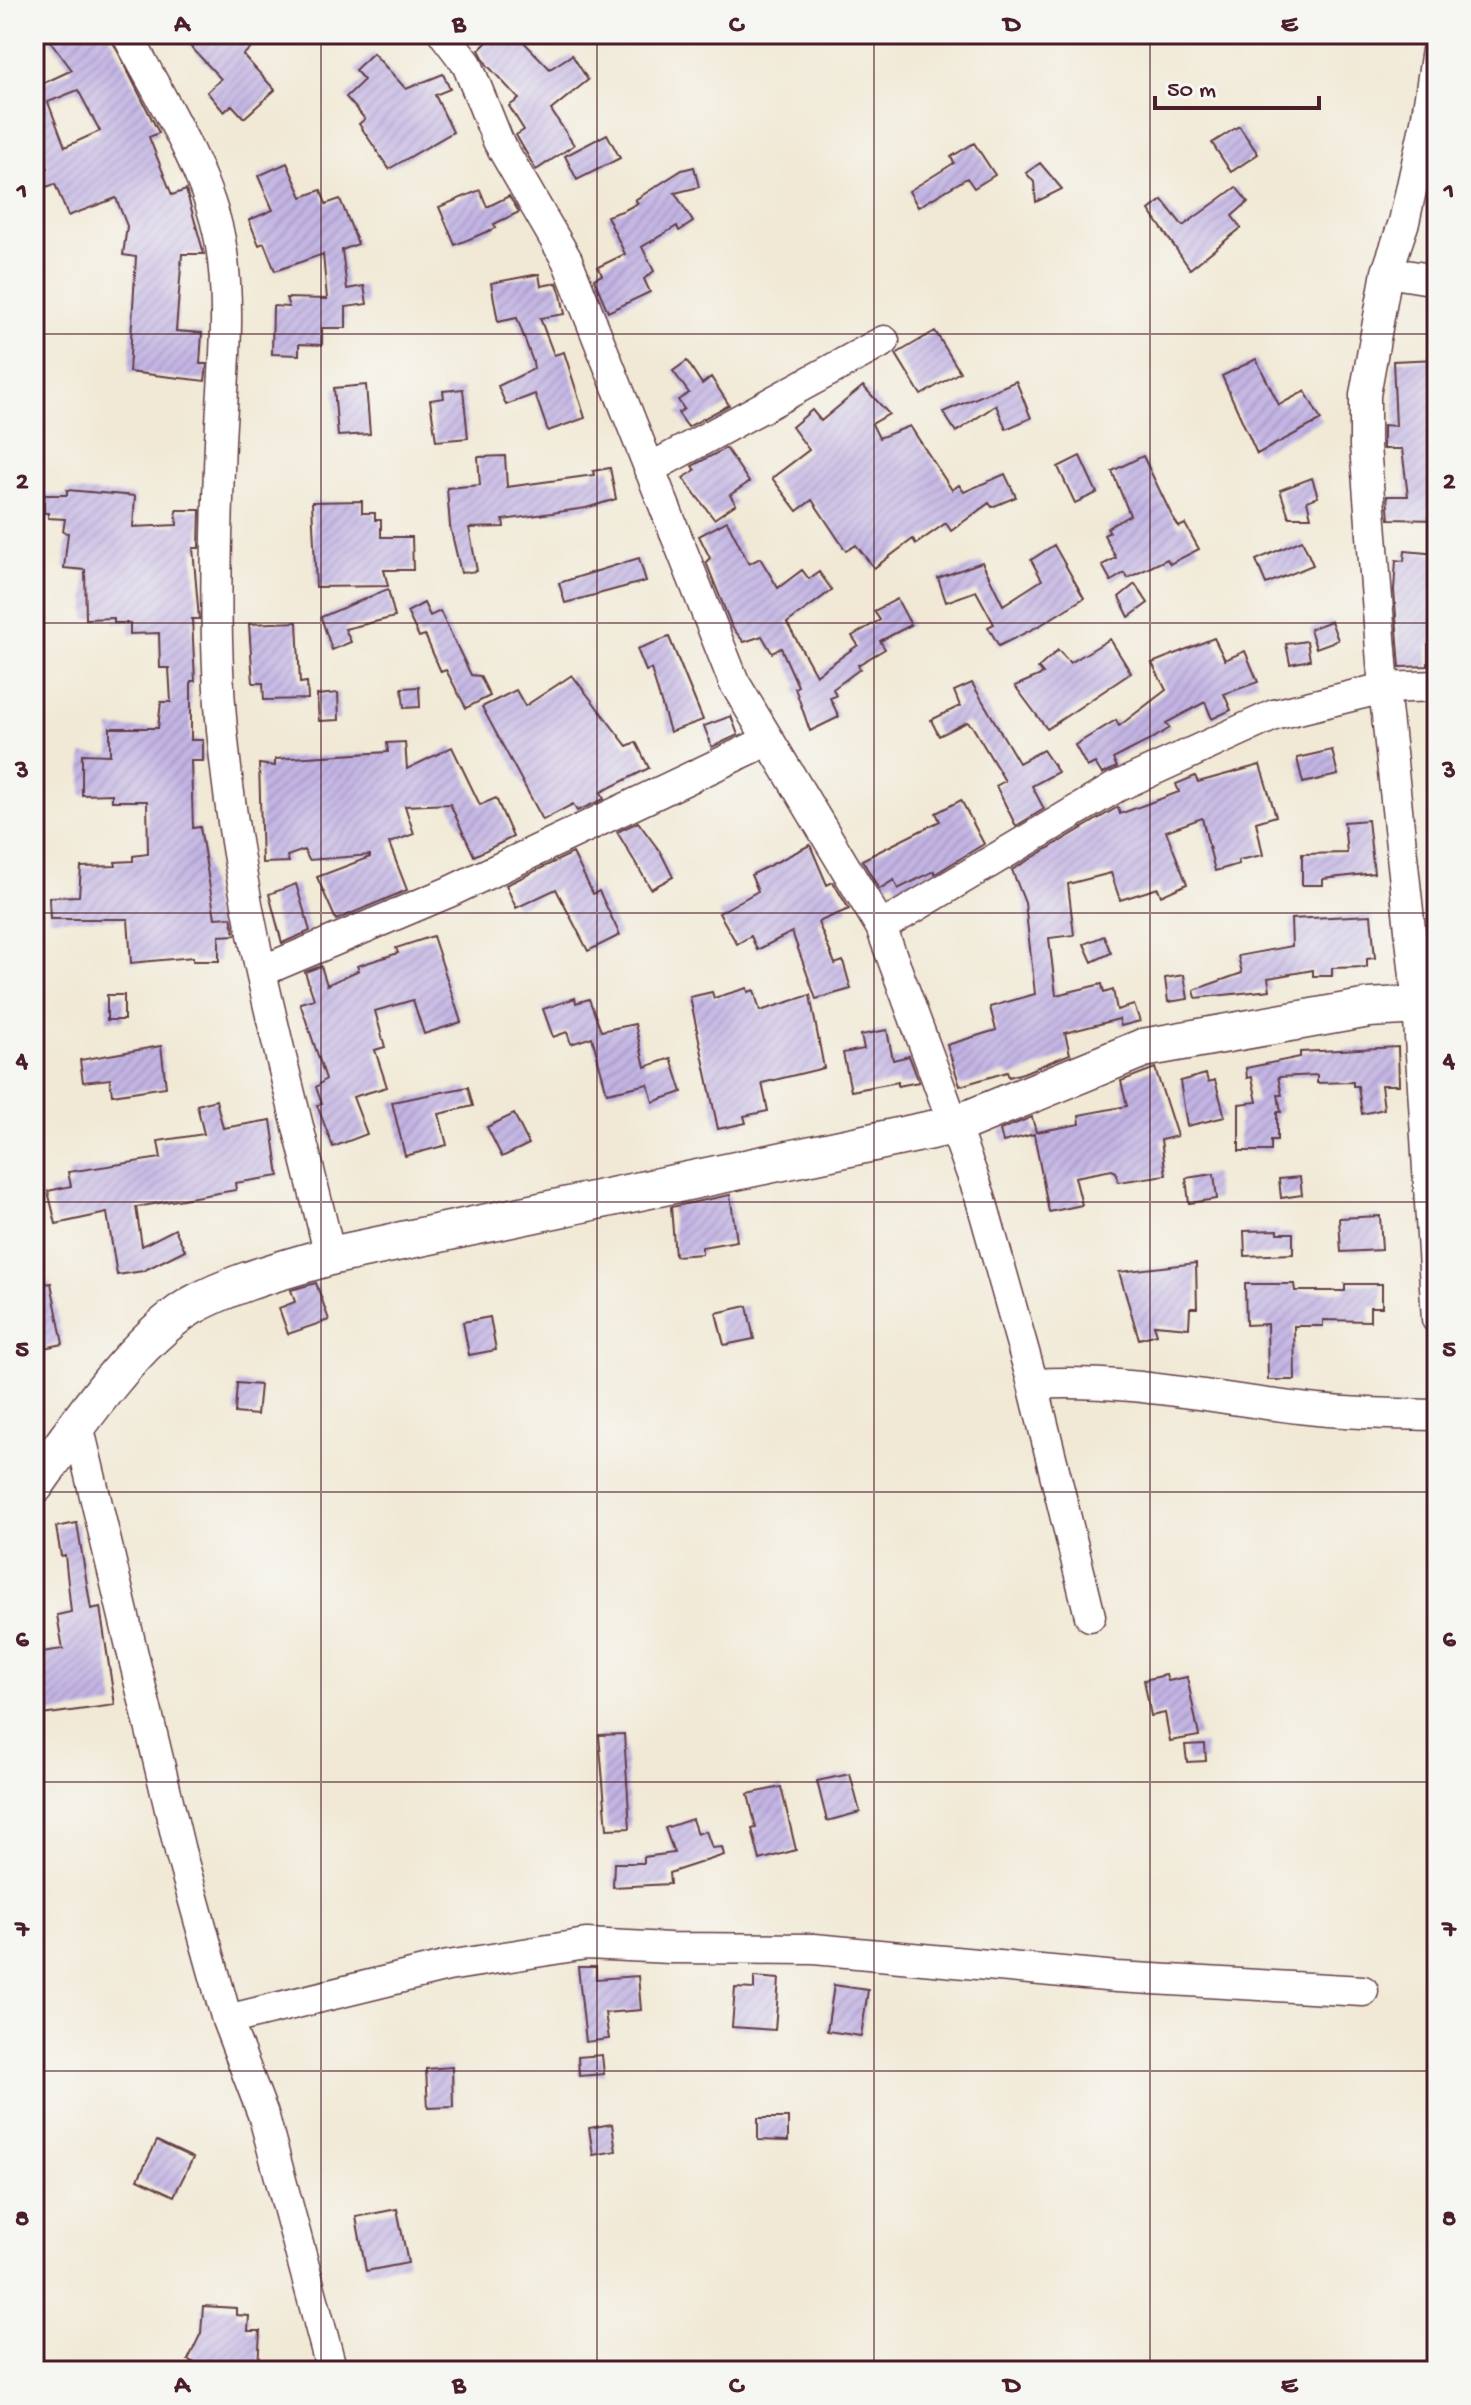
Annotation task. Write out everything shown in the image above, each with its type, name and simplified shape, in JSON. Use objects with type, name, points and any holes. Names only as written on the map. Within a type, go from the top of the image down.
[{"type":"main road","points":[[34,1486],[78,1425],[147,1344],[189,1308],[236,1285],[330,1256],[955,1125],[1143,1048],[1297,1019],[1428,1004]]},
{"type":"street","points":[[127,34],[183,144],[220,240],[226,291],[215,571],[224,750],[237,854],[330,1256]]},
{"type":"street","points":[[444,34],[467,64],[498,141],[567,260],[734,682],[881,927],[980,1196],[1033,1384],[1090,1616]]},
{"type":"street","points":[[1437,50],[1404,222],[1387,272],[1365,395],[1365,446],[1384,688],[1428,1004],[1437,1319]]},
{"type":"street","points":[[1387,272],[1437,280]]},
{"type":"street","points":[[649,469],[884,341]]},
{"type":"street","points":[[881,927],[1116,787],[1274,715],[1384,688],[1437,686]]},
{"type":"street","points":[[262,971],[449,892],[767,741]]},
{"type":"street","points":[[1033,1384],[1092,1383],[1309,1409],[1437,1415]]},
{"type":"street","points":[[78,1425],[180,1851],[227,2020],[264,2117],[332,2371]]},
{"type":"street","points":[[227,2020],[448,1966],[586,1944],[814,1949],[1117,1977],[1363,1991]]},
{"type":"building","points":[[45,34],[109,34],[159,133],[149,137],[172,195],[186,190],[204,254],[182,254],[176,331],[202,333],[200,364],[207,364],[205,381],[129,372],[136,257],[123,255],[127,226],[116,198],[68,216],[55,184],[34,191],[34,174],[48,169],[34,130],[34,68],[42,84],[72,70]],"holes":[[[78,90],[100,131],[65,147],[48,102]]]},
{"type":"building","points":[[179,34],[266,34],[243,55],[275,90],[244,118],[232,105],[224,112],[207,92],[221,79]]},
{"type":"building","points":[[495,34],[516,34],[550,69],[572,55],[588,80],[551,110],[574,145],[536,170],[516,135],[524,130],[509,106],[519,99],[487,65],[479,50]]},
{"type":"building","points":[[373,53],[406,89],[443,74],[450,89],[435,95],[453,132],[389,169],[359,124],[365,119],[346,97],[364,80],[355,70]]},
{"type":"building","points":[[1239,126],[1258,154],[1231,172],[1212,143]]},
{"type":"building","points":[[607,134],[620,158],[577,180],[565,156]]},
{"type":"building","points":[[974,143],[995,175],[974,188],[967,178],[918,207],[909,191],[954,163],[951,157]]},
{"type":"building","points":[[287,163],[302,197],[321,190],[326,204],[340,199],[358,244],[342,250],[347,289],[364,286],[367,304],[346,307],[346,328],[322,328],[322,345],[299,344],[299,355],[272,354],[273,306],[289,307],[286,298],[327,299],[323,254],[275,271],[264,243],[259,245],[249,220],[273,210],[258,176]]},
{"type":"building","points":[[1040,163],[1062,189],[1036,202],[1034,182],[1026,173]]},
{"type":"building","points":[[694,167],[699,187],[675,193],[693,222],[679,231],[677,226],[642,247],[654,271],[644,279],[650,292],[608,312],[594,279],[602,275],[598,267],[625,254],[607,216],[638,203],[635,200],[682,170]]},
{"type":"building","points":[[1236,187],[1248,202],[1232,216],[1241,228],[1190,269],[1149,210],[1162,200],[1183,226]]},
{"type":"building","points":[[480,190],[487,207],[509,196],[519,212],[494,224],[496,228],[455,245],[439,207]]},
{"type":"building","points":[[539,274],[541,286],[557,283],[561,295],[565,314],[540,318],[554,355],[564,352],[585,418],[548,431],[535,394],[506,405],[498,386],[534,369],[517,318],[498,322],[491,283]]},
{"type":"building","points":[[935,331],[960,372],[921,395],[896,354]]},
{"type":"building","points":[[1256,359],[1279,405],[1305,391],[1321,420],[1257,454],[1222,376]]},
{"type":"building","points":[[1437,359],[1437,520],[1389,519],[1387,496],[1408,496],[1402,449],[1383,449],[1383,425],[1396,426],[1393,361]]},
{"type":"building","points":[[687,361],[702,384],[711,377],[729,405],[688,427],[678,413],[684,409],[678,400],[689,393],[673,371]]},
{"type":"building","points":[[1016,381],[1031,418],[1006,429],[996,405],[956,432],[943,412]]},
{"type":"building","points":[[366,385],[370,434],[338,436],[334,388]]},
{"type":"building","points":[[863,386],[889,414],[872,424],[879,438],[910,426],[952,490],[959,485],[964,492],[1005,474],[1016,497],[992,507],[989,503],[951,531],[946,523],[916,544],[913,539],[874,568],[856,545],[846,551],[812,500],[797,511],[772,478],[809,450],[792,427],[812,410],[821,421]]},
{"type":"building","points":[[463,389],[468,438],[436,441],[430,400],[444,398],[443,391]]},
{"type":"building","points":[[726,448],[749,482],[730,495],[736,504],[714,519],[683,478],[695,470],[692,466]]},
{"type":"building","points":[[505,456],[507,487],[594,475],[593,471],[610,468],[616,499],[586,508],[503,520],[504,527],[469,528],[477,571],[461,573],[450,526],[447,488],[480,485],[478,457]]},
{"type":"building","points":[[1080,456],[1097,493],[1075,503],[1058,467]]},
{"type":"building","points":[[1143,456],[1173,518],[1179,527],[1185,524],[1199,549],[1170,564],[1167,559],[1128,578],[1124,573],[1111,581],[1102,565],[1116,558],[1104,535],[1110,532],[1107,528],[1130,515],[1112,471]]},
{"type":"building","points":[[1312,478],[1318,497],[1307,501],[1311,517],[1289,517],[1280,490]]},
{"type":"building","points":[[67,490],[135,496],[133,527],[177,525],[176,510],[200,510],[199,548],[193,548],[199,619],[192,619],[195,681],[191,681],[191,740],[203,740],[203,761],[191,761],[193,828],[200,827],[215,918],[231,917],[235,935],[219,936],[219,961],[193,961],[193,957],[131,963],[128,919],[50,919],[49,897],[79,896],[81,867],[116,866],[115,862],[133,861],[133,856],[148,854],[147,801],[112,801],[112,794],[82,795],[82,754],[110,755],[110,728],[158,728],[161,702],[171,702],[169,668],[160,668],[159,633],[130,634],[130,623],[114,623],[114,618],[86,619],[85,570],[64,568],[68,533],[63,532],[65,519],[48,518],[48,513],[44,513],[44,495],[67,495]]},
{"type":"building","points":[[362,501],[362,513],[375,513],[375,520],[381,520],[381,537],[412,537],[413,570],[384,570],[388,586],[316,587],[312,502]]},
{"type":"building","points":[[727,521],[749,564],[760,558],[778,588],[802,570],[809,579],[819,572],[832,590],[787,623],[816,675],[858,645],[852,636],[880,620],[874,611],[897,599],[911,625],[880,641],[885,649],[858,665],[860,669],[833,689],[836,696],[830,698],[839,717],[810,731],[795,688],[798,686],[781,648],[772,653],[762,636],[744,642],[732,627],[706,562],[710,558],[699,536]]},
{"type":"building","points":[[1302,540],[1313,565],[1266,584],[1256,560]]},
{"type":"building","points":[[1054,545],[1084,598],[1039,626],[999,646],[988,627],[994,624],[976,591],[946,602],[938,578],[982,562],[1003,605],[1042,580],[1031,560]]},
{"type":"building","points":[[1405,551],[1437,554],[1435,645],[1428,645],[1428,666],[1400,667],[1394,590],[1396,560],[1404,561]]},
{"type":"building","points":[[639,558],[646,581],[565,603],[559,583]]},
{"type":"building","points":[[1135,584],[1148,603],[1129,617],[1119,597]]},
{"type":"building","points":[[388,589],[395,617],[345,629],[351,642],[332,650],[321,617]]},
{"type":"building","points":[[424,603],[430,616],[440,611],[471,675],[480,676],[490,696],[466,708],[446,670],[441,672],[425,635],[419,637],[407,612]]},
{"type":"building","points":[[1331,621],[1338,640],[1316,648],[1310,629]]},
{"type":"building","points":[[297,622],[300,683],[307,682],[308,699],[264,700],[263,683],[253,683],[249,624]]},
{"type":"building","points":[[669,637],[703,720],[670,732],[651,669],[646,671],[637,649]]},
{"type":"building","points":[[1214,638],[1225,660],[1245,651],[1258,682],[1224,694],[1231,710],[1212,719],[1205,702],[1166,723],[1170,728],[1113,759],[1117,767],[1102,774],[1095,763],[1087,767],[1075,745],[1116,720],[1119,726],[1166,690],[1152,663]]},
{"type":"building","points":[[1110,639],[1131,673],[1047,729],[1015,686],[1043,674],[1038,668],[1058,650],[1070,663]]},
{"type":"building","points":[[1307,641],[1310,660],[1290,664],[1286,644]]},
{"type":"building","points":[[572,675],[627,746],[636,742],[649,768],[601,792],[604,799],[577,811],[573,804],[543,820],[482,707],[516,690],[525,706]]},
{"type":"building","points":[[972,683],[1019,763],[1043,750],[1058,772],[1032,786],[1044,809],[1016,826],[996,786],[1005,781],[972,726],[967,722],[939,736],[931,720],[960,706],[954,691]]},
{"type":"building","points":[[419,687],[420,707],[404,708],[402,688]]},
{"type":"building","points":[[338,693],[339,720],[319,721],[317,695]]},
{"type":"building","points":[[731,716],[738,735],[712,747],[704,726]]},
{"type":"building","points":[[405,742],[407,769],[452,747],[480,805],[496,798],[513,837],[474,856],[450,804],[405,806],[414,834],[389,843],[407,890],[336,920],[317,877],[370,855],[309,860],[304,850],[287,856],[289,862],[262,863],[259,764],[275,766],[275,759],[388,752],[387,743]]},
{"type":"building","points":[[1332,750],[1338,775],[1303,783],[1297,758]]},
{"type":"building","points":[[1260,765],[1276,816],[1256,822],[1263,855],[1238,860],[1239,864],[1215,871],[1202,818],[1166,831],[1187,884],[1161,896],[1158,888],[1120,900],[1111,873],[1068,884],[1074,935],[1049,938],[1056,995],[1102,984],[1104,993],[1113,990],[1117,1010],[1134,1005],[1140,1021],[1121,1026],[1119,1019],[1065,1033],[1070,1054],[1023,1073],[1009,1077],[1007,1072],[960,1086],[947,1045],[996,1030],[990,1007],[1035,994],[1025,903],[1012,870],[1118,807],[1120,814],[1179,792],[1176,784],[1195,776],[1198,782]]},
{"type":"building","points":[[961,800],[984,844],[935,874],[934,871],[898,889],[894,880],[879,889],[862,860],[940,821],[936,813]]},
{"type":"building","points":[[1368,820],[1374,873],[1323,879],[1323,885],[1302,885],[1302,854],[1347,853],[1344,822]]},
{"type":"building","points":[[638,822],[661,853],[673,877],[651,889],[617,832]]},
{"type":"building","points":[[810,845],[827,885],[833,882],[849,909],[818,922],[835,964],[843,961],[851,989],[816,999],[792,932],[757,950],[751,936],[737,944],[719,913],[758,891],[751,875]]},
{"type":"building","points":[[573,853],[593,894],[599,891],[620,935],[588,951],[556,889],[516,908],[506,885]]},
{"type":"building","points":[[296,884],[310,931],[282,943],[269,894]]},
{"type":"building","points":[[1371,915],[1375,958],[1367,959],[1367,967],[1332,968],[1332,976],[1313,976],[1313,970],[1268,978],[1270,990],[1196,998],[1194,990],[1242,973],[1238,956],[1292,946],[1291,919]]},
{"type":"building","points":[[433,936],[461,1022],[424,1034],[413,1000],[375,1011],[385,1047],[375,1050],[387,1087],[353,1097],[367,1134],[333,1147],[317,1105],[322,1104],[316,1087],[326,1079],[300,1003],[314,999],[305,972],[321,966],[327,985],[359,970],[357,966],[398,953],[396,948]]},
{"type":"building","points":[[1104,936],[1111,953],[1092,962],[1084,944]]},
{"type":"building","points":[[1184,975],[1188,999],[1168,1002],[1165,978]]},
{"type":"building","points":[[747,988],[748,992],[754,990],[760,1011],[810,995],[824,1068],[762,1083],[768,1111],[744,1116],[746,1123],[718,1129],[690,997],[712,992],[714,998]]},
{"type":"building","points":[[107,995],[124,995],[124,1020],[107,1020]]},
{"type":"building","points":[[575,998],[576,1003],[589,999],[601,1031],[635,1024],[645,1067],[671,1058],[682,1092],[653,1102],[648,1084],[607,1093],[592,1037],[571,1044],[567,1032],[553,1037],[543,1009]]},
{"type":"building","points":[[887,1030],[893,1060],[909,1056],[919,1082],[898,1086],[898,1082],[851,1091],[843,1053],[864,1049],[861,1035]]},
{"type":"building","points":[[161,1046],[166,1087],[112,1095],[110,1079],[83,1082],[80,1060]]},
{"type":"building","points":[[1398,1047],[1399,1085],[1381,1085],[1384,1109],[1362,1114],[1358,1086],[1353,1086],[1353,1082],[1317,1083],[1317,1075],[1278,1077],[1282,1095],[1278,1095],[1281,1112],[1277,1112],[1277,1140],[1271,1140],[1271,1151],[1239,1151],[1239,1104],[1257,1102],[1252,1077],[1247,1078],[1246,1068],[1300,1057],[1300,1052]]},
{"type":"building","points":[[1155,1068],[1177,1136],[1161,1140],[1166,1175],[1119,1182],[1116,1172],[1112,1170],[1075,1177],[1082,1205],[1049,1212],[1034,1134],[1003,1142],[1000,1130],[1032,1117],[1036,1132],[1080,1124],[1079,1115],[1127,1106],[1121,1081]]},
{"type":"building","points":[[1206,1074],[1208,1082],[1215,1080],[1225,1117],[1187,1126],[1180,1081]]},
{"type":"building","points":[[468,1087],[473,1106],[439,1114],[447,1145],[405,1156],[392,1102]]},
{"type":"building","points":[[216,1100],[223,1128],[271,1120],[279,1176],[235,1183],[236,1190],[136,1207],[142,1246],[175,1229],[185,1250],[143,1271],[117,1275],[107,1213],[56,1224],[48,1191],[71,1186],[68,1172],[161,1158],[158,1141],[204,1134],[197,1105]]},
{"type":"building","points":[[514,1114],[529,1144],[502,1157],[487,1127]]},
{"type":"building","points":[[1214,1174],[1217,1199],[1189,1203],[1186,1178]]},
{"type":"building","points":[[1300,1177],[1302,1195],[1281,1198],[1279,1179]]},
{"type":"building","points":[[730,1195],[737,1241],[702,1247],[702,1254],[675,1256],[671,1207]]},
{"type":"building","points":[[1380,1216],[1382,1250],[1341,1252],[1339,1218]]},
{"type":"building","points":[[1278,1230],[1278,1233],[1293,1233],[1293,1254],[1245,1256],[1244,1231]]},
{"type":"building","points":[[1196,1263],[1197,1308],[1190,1308],[1189,1328],[1154,1325],[1157,1334],[1139,1339],[1119,1272]]},
{"type":"building","points":[[51,1283],[63,1344],[34,1350],[34,1286]]},
{"type":"building","points":[[316,1283],[329,1320],[288,1334],[279,1308],[295,1302],[291,1290]]},
{"type":"building","points":[[1245,1284],[1294,1284],[1295,1291],[1345,1291],[1345,1284],[1382,1284],[1382,1307],[1370,1307],[1370,1321],[1323,1320],[1323,1326],[1294,1326],[1295,1380],[1268,1380],[1267,1324],[1246,1325]]},
{"type":"building","points":[[747,1306],[754,1339],[724,1345],[716,1313]]},
{"type":"building","points":[[490,1317],[496,1350],[469,1355],[463,1322]]},
{"type":"building","points":[[237,1383],[260,1385],[257,1415],[235,1413]]},
{"type":"building","points":[[77,1523],[91,1609],[100,1607],[115,1705],[34,1716],[34,1653],[63,1649],[57,1615],[71,1612],[65,1555],[61,1556],[56,1527]]},
{"type":"building","points":[[1166,1675],[1168,1681],[1187,1677],[1199,1736],[1170,1741],[1165,1713],[1151,1716],[1144,1680]]},
{"type":"building","points":[[624,1734],[630,1828],[607,1829],[599,1735]]},
{"type":"building","points":[[1205,1744],[1206,1761],[1187,1762],[1185,1745]]},
{"type":"building","points":[[850,1774],[860,1812],[827,1821],[817,1781]]},
{"type":"building","points":[[781,1787],[796,1850],[760,1860],[748,1794]]},
{"type":"building","points":[[692,1819],[697,1834],[706,1831],[712,1848],[722,1847],[724,1855],[669,1873],[670,1884],[613,1887],[614,1863],[644,1863],[644,1857],[674,1853],[665,1828]]},
{"type":"building","points":[[578,1967],[596,1967],[596,1979],[638,1976],[641,2010],[605,2013],[609,2039],[586,2042]]},
{"type":"building","points":[[754,1977],[779,1979],[775,2030],[732,2027],[735,1988],[754,1989]]},
{"type":"building","points":[[834,1985],[868,1990],[861,2036],[827,2031]]},
{"type":"building","points":[[602,2055],[604,2074],[579,2076],[578,2057]]},
{"type":"building","points":[[452,2067],[453,2107],[428,2108],[426,2069]]},
{"type":"building","points":[[758,2118],[788,2118],[788,2141],[758,2140]]},
{"type":"building","points":[[612,2124],[616,2151],[593,2155],[589,2128]]},
{"type":"building","points":[[157,2141],[193,2158],[174,2196],[138,2179]]},
{"type":"building","points":[[397,2209],[408,2263],[366,2271],[356,2217]]},
{"type":"building","points":[[203,2306],[236,2308],[236,2315],[249,2316],[248,2331],[260,2331],[258,2367],[206,2365],[205,2368],[188,2360],[201,2333]]}]
